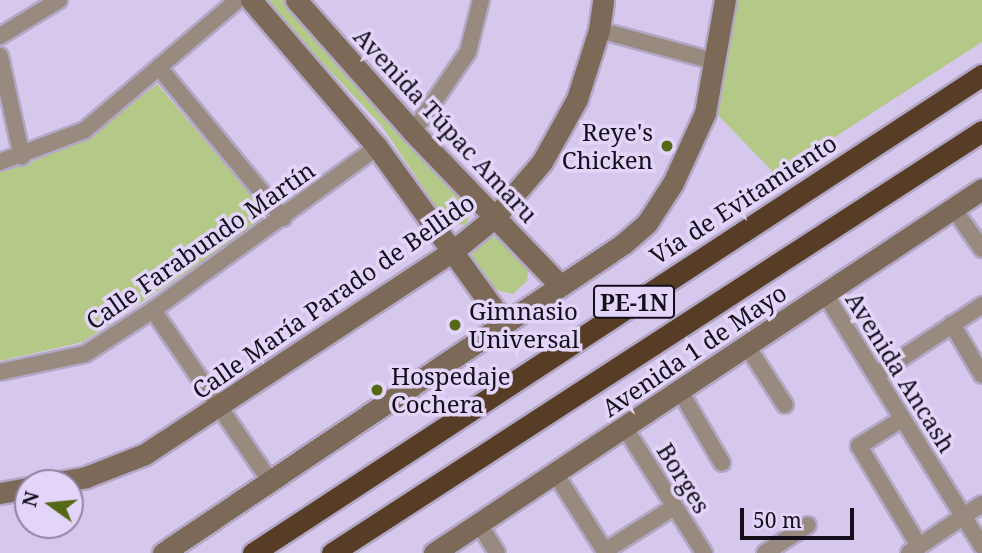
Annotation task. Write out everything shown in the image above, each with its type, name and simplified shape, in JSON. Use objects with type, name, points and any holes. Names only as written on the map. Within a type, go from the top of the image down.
[{"type":"highway","name":"Vía de Evitamiento","points":[[253,553],[982,75]]},
{"type":"highway","name":"PE-1N","points":[[332,553],[982,131]]},
{"type":"street","points":[[0,36],[59,0]]},
{"type":"street","points":[[0,162],[22,157],[85,130],[161,70],[238,0]]},
{"type":"street","points":[[251,0],[377,147],[504,323]]},
{"type":"street","name":"Avenida Túpac Amaru","points":[[296,0],[413,132],[559,284]]},
{"type":"street","name":"Calle María Parado de Bellido","points":[[84,477],[145,454],[219,408],[453,251],[495,217],[541,162],[577,99],[599,30],[603,0]]},
{"type":"street","points":[[163,553],[647,223],[690,150],[705,113],[717,62],[725,0]]},
{"type":"street","points":[[413,132],[468,52],[477,4]]},
{"type":"street","points":[[599,30],[717,62]]},
{"type":"street","points":[[0,56],[22,157]]},
{"type":"street","points":[[161,70],[283,218]]},
{"type":"street","name":"Calle Farabundo Martín","points":[[0,372],[85,354],[153,310],[283,218],[377,147]]},
{"type":"street","name":"Avenida 1 de Mayo","points":[[434,553],[982,189]]},
{"type":"street","points":[[953,208],[982,249]]},
{"type":"street","name":"Avenida Ancash","points":[[825,294],[982,546]]},
{"type":"street","points":[[876,375],[982,305]]},
{"type":"street","points":[[153,310],[270,481]]},
{"type":"street","points":[[952,324],[982,375]]},
{"type":"street","points":[[747,346],[785,405]]},
{"type":"street","points":[[680,391],[722,463]]},
{"type":"street","points":[[902,419],[859,446],[914,550],[982,504]]},
{"type":"street","name":"Borges","points":[[625,428],[704,553]]},
{"type":"street","points":[[555,473],[606,552],[674,507]]},
{"type":"street","points":[[478,524],[497,553]]},
{"type":"street","points":[[765,553],[808,525]]},
{"type":"green space","points":[[263,0],[287,0],[473,207],[466,225],[447,223],[381,125]]},
{"type":"green space","points":[[734,0],[982,0],[982,42],[776,175],[712,109]]},
{"type":"green space","points":[[157,84],[269,216],[83,342],[0,361],[0,170],[29,163],[86,139]]},
{"type":"green space","points":[[491,237],[499,238],[528,271],[527,281],[513,294],[499,291],[487,281],[471,259],[475,246]]},
{"type":"place","name":"Reye's Chicken","points":[[667,146]]},
{"type":"place","name":"Gimnasio Universal","points":[[455,325]]},
{"type":"place","name":"Hospedaje Cochera","points":[[377,390]]}]
